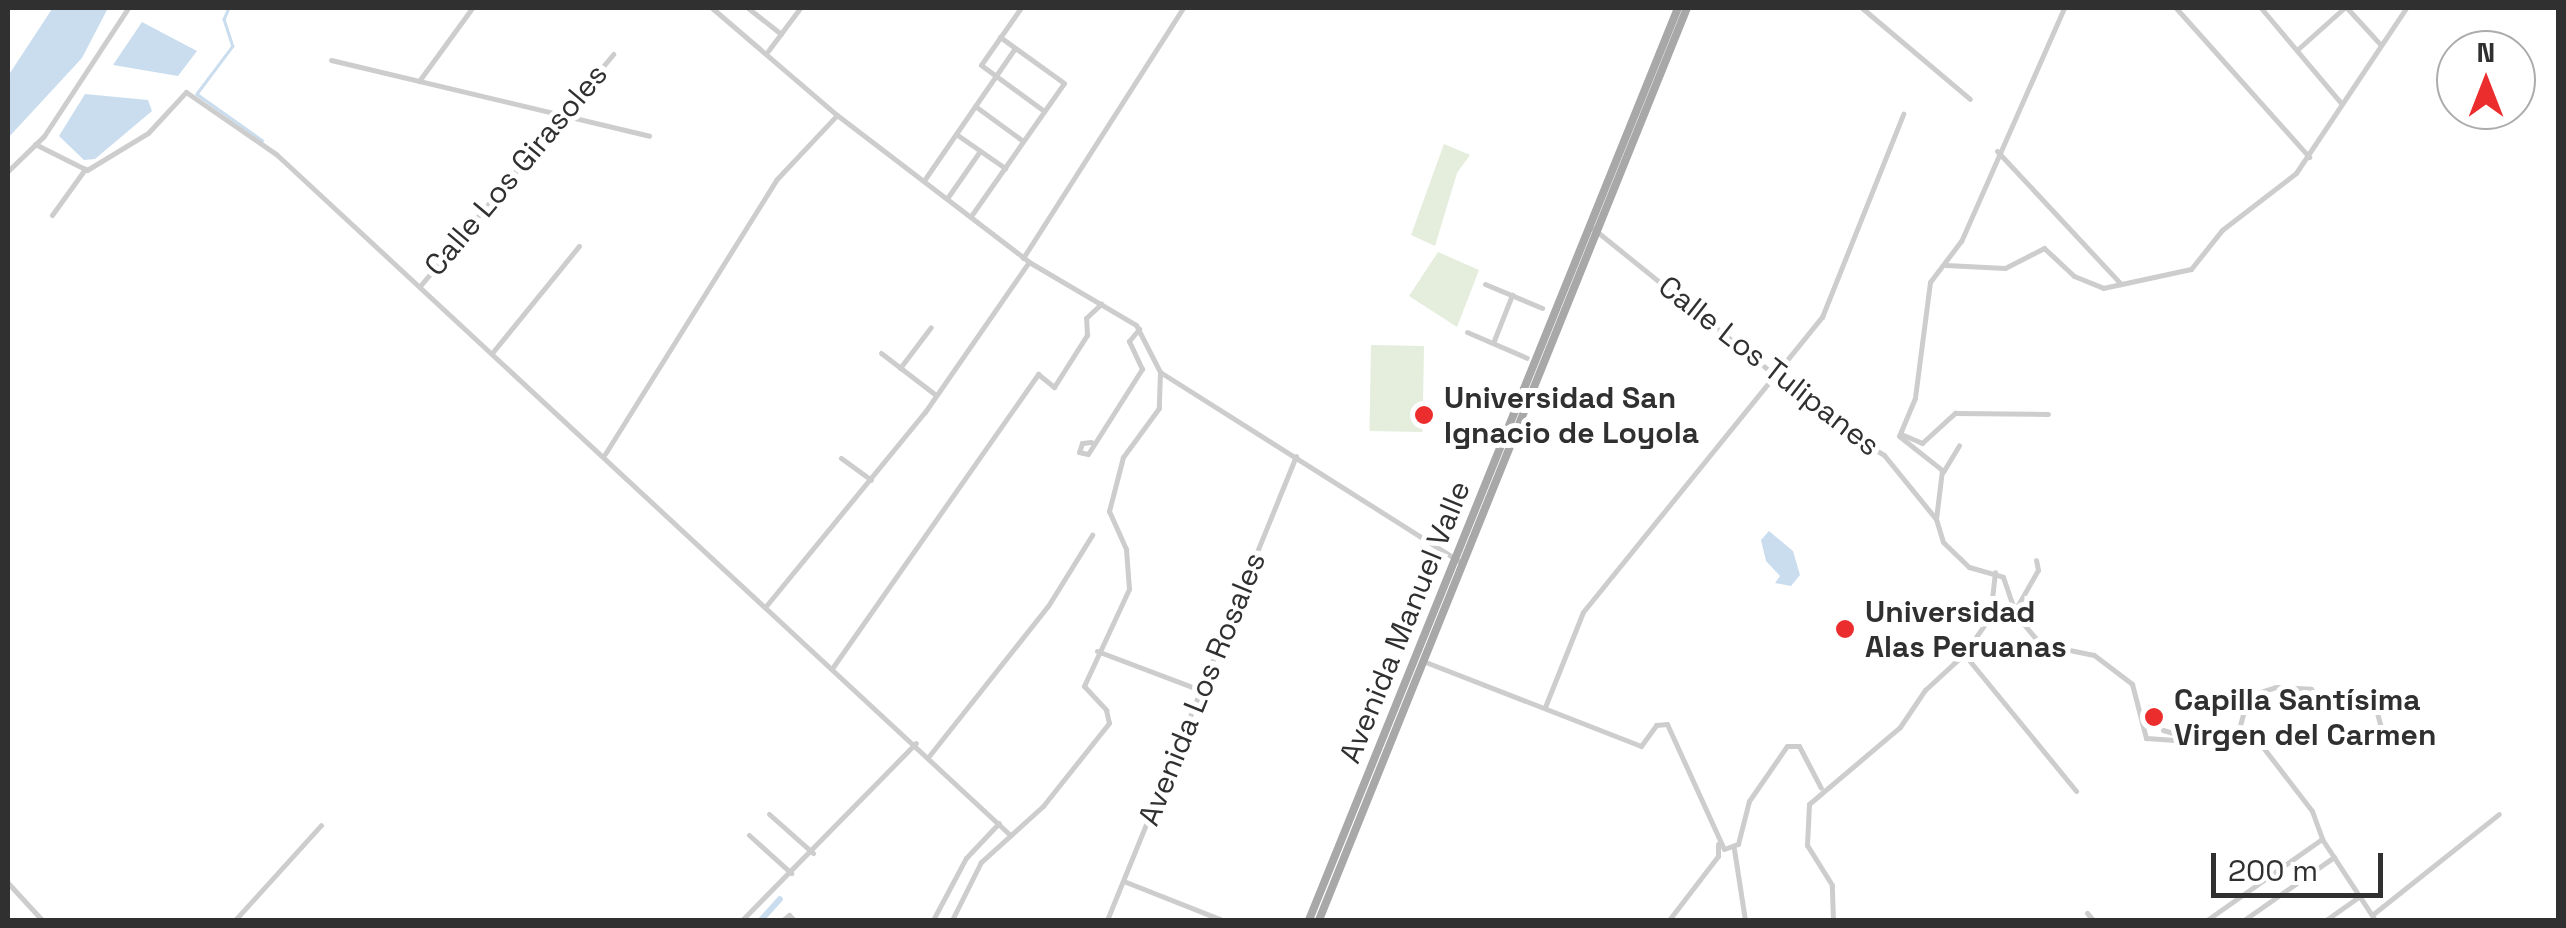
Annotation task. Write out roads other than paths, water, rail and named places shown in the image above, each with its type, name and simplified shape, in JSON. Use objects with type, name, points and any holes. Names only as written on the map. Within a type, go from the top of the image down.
[{"type":"main road","name":"Avenida Manuel Valle","points":[[1319,920],[1678,8]]},
{"type":"main road","name":"Avenida Manuel Valle","points":[[1593,228],[1686,8]]},
{"type":"main road","name":"Avenida Manuel Valle","points":[[1309,920],[1420,659]]},
{"type":"street","points":[[8,171],[35,144],[128,8]]},
{"type":"street","points":[[419,81],[472,8]]},
{"type":"street","points":[[712,8],[768,51],[837,115],[1026,260],[1139,330],[1160,372],[1159,408],[1124,457],[1109,511],[1130,574],[1084,686],[1106,710],[1109,723],[1047,802],[980,862],[952,920]]},
{"type":"street","points":[[748,8],[781,34]]},
{"type":"street","points":[[768,51],[800,8]]},
{"type":"street","points":[[766,606],[936,396],[1183,8]]},
{"type":"street","points":[[1862,8],[1970,99]]},
{"type":"street","points":[[1943,472],[1936,460],[1902,442],[1899,431],[1914,398],[1927,290],[1946,265],[2064,8]]},
{"type":"street","points":[[2176,8],[2309,157]]},
{"type":"street","points":[[2261,8],[2341,103]]},
{"type":"street","points":[[2298,48],[2346,8],[2380,44]]},
{"type":"street","points":[[1946,265],[2005,268],[2044,248],[2090,286],[2122,284],[2191,269],[2222,230],[2281,188],[2309,157],[2406,8]]},
{"type":"street","points":[[1020,9],[981,65],[1044,112]]},
{"type":"street","points":[[971,216],[1064,84],[1000,37]]},
{"type":"street","points":[[924,179],[1015,48]]},
{"type":"street","name":"Calle Los Girasoles","points":[[420,286],[612,54]]},
{"type":"street","points":[[331,60],[649,136]]},
{"type":"street","points":[[52,215],[85,169],[148,133],[180,93],[191,94],[276,154],[916,743],[1010,835]]},
{"type":"street","points":[[975,106],[1023,141]]},
{"type":"street","points":[[1545,707],[1582,612],[1776,375],[1836,292],[1903,114]]},
{"type":"street","points":[[604,454],[776,180],[837,115]]},
{"type":"street","points":[[956,134],[1004,168]]},
{"type":"street","points":[[35,144],[85,169]]},
{"type":"street","points":[[948,197],[980,151]]},
{"type":"street","points":[[1997,151],[2122,284]]},
{"type":"street","name":"Calle Los Tulipanes","points":[[1593,228],[1776,375],[1884,454],[1936,519],[1943,542],[1966,564],[1995,572]]},
{"type":"street","points":[[492,353],[579,246]]},
{"type":"street","points":[[1484,284],[1542,308]]},
{"type":"street","points":[[1493,343],[1512,295]]},
{"type":"street","points":[[833,667],[1038,374],[1054,387],[1087,335],[1086,318],[1101,304]]},
{"type":"street","points":[[900,368],[931,327]]},
{"type":"street","points":[[1091,442],[1142,368],[1128,340],[1139,330]]},
{"type":"street","points":[[1467,332],[1527,358]]},
{"type":"street","points":[[881,353],[936,396]]},
{"type":"street","points":[[1160,372],[1459,562]]},
{"type":"street","points":[[1899,431],[1918,443],[1954,412],[2048,414]]},
{"type":"street","points":[[1936,519],[1943,472],[1960,446]]},
{"type":"street","name":"Avenida Los Rosales","points":[[1107,920],[1126,882],[1296,456]]},
{"type":"street","points":[[841,458],[871,480]]},
{"type":"street","points":[[929,756],[1048,606],[1092,534]]},
{"type":"street","points":[[2014,612],[2038,570],[2036,560]]},
{"type":"street","points":[[1995,572],[2011,591],[2014,612],[2047,649],[2094,655],[2134,686],[2146,738],[2236,740],[2262,746],[2312,810],[2322,839],[2374,918],[2499,814]]},
{"type":"street","points":[[1833,920],[1832,884],[1807,845],[1810,804],[1822,788],[1900,726],[1925,690],[1964,654],[1993,609],[1995,572]]},
{"type":"street","points":[[1097,651],[1200,690]]},
{"type":"street","points":[[1964,654],[2076,791]]},
{"type":"street","points":[[1420,659],[1641,746],[1656,725],[1670,727],[1718,844],[1718,856],[1669,920]]},
{"type":"street","points":[[2236,740],[2248,696],[2276,687],[2311,689],[2328,710],[2362,698],[2376,709],[2382,731]]},
{"type":"street","points":[[2162,730],[2205,742]]},
{"type":"street","points":[[742,920],[792,874],[916,743]]},
{"type":"street","points":[[1745,920],[1734,849],[1749,801],[1787,746],[1800,746],[1822,788]]},
{"type":"street","points":[[769,814],[813,852]]},
{"type":"street","points":[[933,920],[966,858],[999,823]]},
{"type":"street","points":[[235,920],[321,825]]},
{"type":"street","points":[[749,834],[792,874]]},
{"type":"street","points":[[2206,920],[2322,839]]},
{"type":"street","points":[[1718,844],[1734,849]]},
{"type":"street","points":[[2244,920],[2334,857]]},
{"type":"street","points":[[1126,882],[1222,920]]},
{"type":"street","points":[[8,883],[42,920]]},
{"type":"street","points":[[2326,920],[2360,896]]},
{"type":"street","points":[[2087,913],[2092,920]]},
{"type":"water","points":[[108,8],[82,58],[8,138],[8,76],[52,9]]},
{"type":"water","points":[[142,22],[197,51],[178,76],[113,65]]},
{"type":"water","points":[[85,94],[148,100],[152,111],[95,159],[84,160],[59,136]]},
{"type":"water","points":[[1769,531],[1793,551],[1800,575],[1791,586],[1775,583],[1780,576],[1766,561],[1761,540]]},
{"type":"waterway","points":[[229,8],[224,19],[233,46],[197,94],[262,140]]},
{"type":"waterway","points":[[761,920],[780,899]]},
{"type":"place","name":"Universidad San Ignacio de Loyola","points":[[1424,415]]},
{"type":"place","name":"Universidad Alas Peruanas","points":[[1845,629]]},
{"type":"place","name":"Capilla Santísima Virgen del Carmen","points":[[2154,717]]}]
